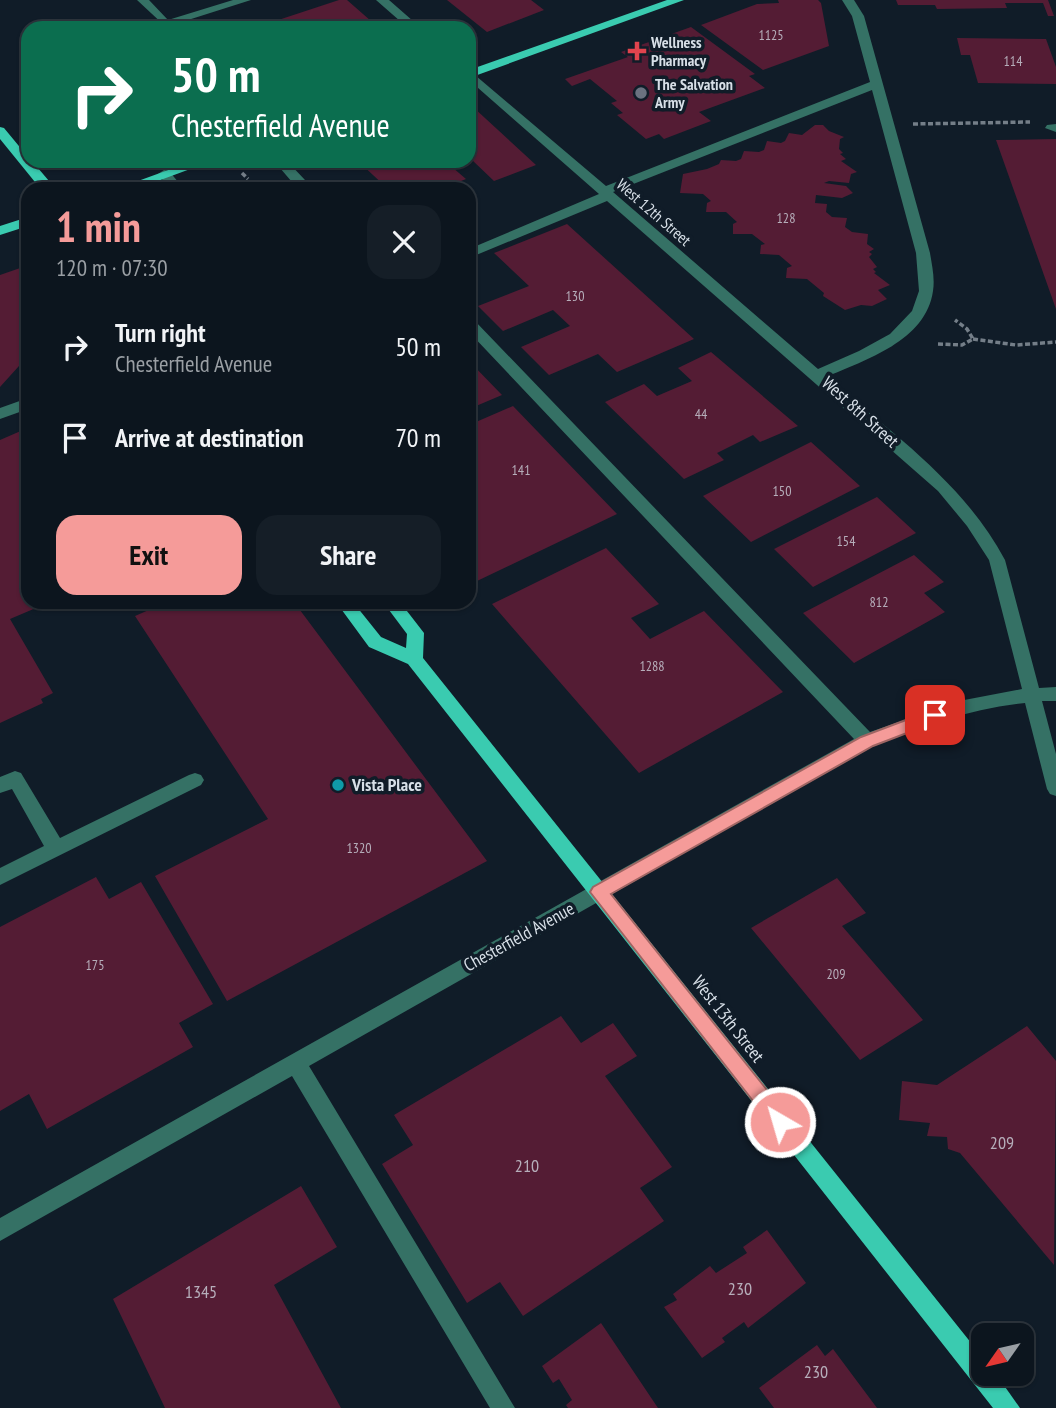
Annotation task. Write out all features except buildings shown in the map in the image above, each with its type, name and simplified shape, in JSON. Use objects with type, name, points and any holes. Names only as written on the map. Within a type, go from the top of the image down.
[{"type":"main road","points":[[476,72],[678,0]]},
{"type":"main road","points":[[0,131],[21,156]]},
{"type":"main road","points":[[31,168],[43,182]]},
{"type":"main road","points":[[142,182],[183,168]]},
{"type":"main road","points":[[0,231],[21,224]]},
{"type":"main road","name":"West 13th Street","points":[[349,609],[375,642],[414,659],[1007,1408]]},
{"type":"main road","points":[[397,609],[416,633],[414,659]]},
{"type":"street","points":[[143,0],[164,21]]},
{"type":"street","points":[[173,21],[245,0]]},
{"type":"street","points":[[382,0],[407,21]]},
{"type":"street","name":"West 8th Street","points":[[848,0],[858,16],[923,253],[928,281],[918,313],[898,335],[817,375],[944,487],[985,537],[997,560],[1056,789]]},
{"type":"street","name":"West 8th Street","points":[[858,16],[860,0]]},
{"type":"street","name":"West 12th Street","points":[[476,80],[817,375]]},
{"type":"street","points":[[476,251],[606,193],[877,84]]},
{"type":"street","points":[[286,168],[299,182]]},
{"type":"street","points":[[164,174],[171,182]]},
{"type":"street","points":[[476,330],[867,741]]},
{"type":"street","points":[[0,414],[21,406]]},
{"type":"street","name":"Chesterfield Avenue","points":[[0,1230],[867,741],[935,715],[1032,694],[1056,694]]},
{"type":"street","points":[[0,786],[15,778],[56,849]]},
{"type":"street","points":[[0,877],[195,780]]},
{"type":"street","points":[[296,1063],[503,1408]]},
{"type":"path","points":[[888,124],[1032,122]]},
{"type":"path","points":[[242,173],[248,179]]},
{"type":"path","points":[[955,320],[967,329],[973,339]]},
{"type":"path","points":[[938,344],[962,345],[973,339],[1016,345],[1056,342]]},
{"type":"place","name":"Wellness Pharmacy","points":[[637,51]]},
{"type":"place","name":"The Salvation Army","points":[[641,93]]},
{"type":"place","name":"Vista Place","points":[[338,785]]},
{"type":"route","points":[[780,1122],[599,892],[867,741],[935,715]]}]
